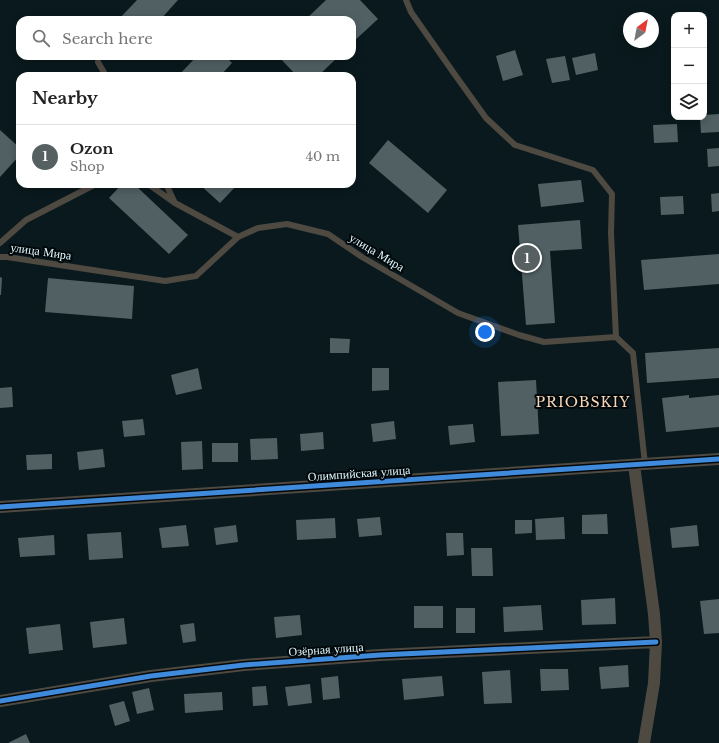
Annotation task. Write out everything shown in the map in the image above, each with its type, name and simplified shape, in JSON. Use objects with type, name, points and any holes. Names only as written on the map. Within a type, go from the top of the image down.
[{"type":"street","name":"Олимпийская улица","points":[[0,507],[719,459]]},
{"type":"street","points":[[640,464],[656,642],[654,683],[644,743]]},
{"type":"street","name":"Озёрная улица","points":[[0,701],[150,676],[244,665],[380,655],[656,642]]},
{"type":"lane","points":[[406,0],[411,12],[486,118],[515,145],[593,170],[612,194],[611,233],[616,337],[633,353],[640,464]]},
{"type":"lane","points":[[98,62],[104,72]]},
{"type":"lane","points":[[0,243],[26,220],[88,188]]},
{"type":"lane","points":[[154,188],[175,203],[238,237]]},
{"type":"lane","points":[[168,188],[175,203]]},
{"type":"lane","name":"улица Мира","points":[[0,257],[165,281],[196,276],[238,237],[258,228],[287,224],[328,234],[362,257],[458,313],[519,335],[544,342],[616,337]]},
{"type":"building","points":[[137,0],[178,0],[164,16],[122,16]]},
{"type":"building","points":[[326,0],[360,0],[378,19],[356,39],[356,16],[309,16]]},
{"type":"building","points":[[515,50],[523,75],[503,81],[496,56]]},
{"type":"building","points":[[595,53],[598,70],[576,75],[572,58]]},
{"type":"building","points":[[565,56],[570,80],[552,83],[546,59]]},
{"type":"building","points":[[193,60],[229,60],[232,63],[224,72],[182,72]]},
{"type":"building","points":[[282,60],[335,60],[322,72],[293,72]]},
{"type":"building","points":[[719,114],[719,132],[701,133],[700,120],[707,120],[707,115]]},
{"type":"building","points":[[677,124],[678,142],[654,143],[653,125]]},
{"type":"building","points":[[0,130],[16,144],[16,159],[0,177]]},
{"type":"building","points":[[388,140],[447,190],[428,213],[369,163]]},
{"type":"building","points":[[719,148],[719,166],[708,167],[707,149]]},
{"type":"building","points":[[581,180],[584,202],[541,207],[538,184]]},
{"type":"building","points":[[118,188],[138,188],[188,235],[169,254],[109,198]]},
{"type":"building","points":[[203,188],[234,188],[220,203]]},
{"type":"building","points":[[719,193],[719,211],[712,212],[711,194]]},
{"type":"building","points":[[683,196],[684,214],[661,215],[660,197]]},
{"type":"building","points":[[580,220],[582,249],[550,251],[555,323],[526,325],[518,225]]},
{"type":"building","points":[[719,254],[719,284],[644,290],[641,260]]},
{"type":"building","points":[[0,277],[2,278],[1,295],[0,295]]},
{"type":"building","points":[[48,278],[134,286],[132,319],[45,312]]},
{"type":"building","points":[[330,338],[350,339],[349,353],[330,353]]},
{"type":"building","points":[[719,348],[719,378],[647,383],[645,353]]},
{"type":"building","points":[[198,368],[202,389],[176,395],[171,375]]},
{"type":"building","points":[[372,368],[389,368],[389,390],[372,391]]},
{"type":"building","points":[[536,380],[539,434],[501,436],[498,382]]},
{"type":"building","points":[[12,387],[13,407],[0,408],[0,388]]},
{"type":"building","points":[[689,395],[689,398],[719,395],[719,427],[666,432],[662,398]]},
{"type":"building","points":[[143,419],[145,435],[124,437],[122,421]]},
{"type":"building","points":[[394,421],[396,439],[373,442],[371,424]]},
{"type":"building","points":[[473,424],[475,442],[450,445],[448,426]]},
{"type":"building","points":[[323,432],[324,449],[301,451],[300,434]]},
{"type":"building","points":[[277,438],[278,459],[251,460],[250,439]]},
{"type":"building","points":[[202,441],[203,469],[182,470],[181,442]]},
{"type":"building","points":[[212,443],[238,443],[238,462],[212,462]]},
{"type":"building","points":[[103,449],[105,467],[79,470],[77,452]]},
{"type":"building","points":[[52,454],[52,469],[27,470],[26,455]]},
{"type":"building","points":[[607,514],[608,534],[582,534],[582,515]]},
{"type":"building","points":[[380,517],[382,535],[359,537],[357,519]]},
{"type":"building","points":[[564,517],[565,539],[536,540],[535,519]]},
{"type":"building","points":[[335,518],[336,538],[297,540],[296,520]]},
{"type":"building","points":[[515,520],[532,520],[532,533],[515,534]]},
{"type":"building","points":[[186,525],[189,546],[162,548],[159,528]]},
{"type":"building","points":[[236,525],[238,542],[216,545],[214,528]]},
{"type":"building","points":[[697,525],[699,546],[672,548],[670,528]]},
{"type":"building","points":[[121,532],[123,558],[89,560],[87,534]]},
{"type":"building","points":[[446,533],[463,533],[464,555],[447,556]]},
{"type":"building","points":[[54,535],[55,555],[20,557],[18,538]]},
{"type":"building","points":[[471,548],[492,548],[493,576],[472,576]]},
{"type":"building","points":[[615,598],[616,624],[582,625],[581,600]]},
{"type":"building","points":[[719,599],[719,633],[704,634],[700,601]]},
{"type":"building","points":[[541,605],[543,630],[504,632],[503,607]]},
{"type":"building","points":[[414,606],[443,606],[443,628],[414,628]]},
{"type":"building","points":[[456,608],[475,608],[475,633],[456,633]]},
{"type":"building","points":[[300,615],[302,635],[276,638],[274,617]]},
{"type":"building","points":[[124,618],[127,644],[93,648],[90,622]]},
{"type":"building","points":[[194,623],[196,641],[183,643],[180,625]]},
{"type":"building","points":[[60,624],[63,650],[29,654],[26,628]]},
{"type":"building","points":[[628,665],[629,687],[601,689],[599,667]]},
{"type":"building","points":[[540,669],[568,669],[569,690],[541,691]]},
{"type":"building","points":[[510,670],[512,703],[484,704],[482,672]]},
{"type":"building","points":[[338,676],[340,698],[323,700],[321,678]]},
{"type":"building","points":[[442,676],[444,696],[404,700],[402,679]]},
{"type":"building","points":[[310,684],[312,703],[288,706],[285,687]]},
{"type":"building","points":[[266,686],[268,705],[253,706],[252,687]]},
{"type":"building","points":[[149,688],[154,710],[137,714],[132,692]]},
{"type":"building","points":[[222,692],[223,710],[185,713],[184,694]]},
{"type":"building","points":[[124,701],[130,721],[115,726],[109,705]]},
{"type":"building","points":[[26,734],[30,743],[8,743]]},
{"type":"cycle path","points":[[0,507],[719,459]]},
{"type":"cycle path","points":[[0,701],[151,676],[244,665],[380,655],[656,642]]},
{"type":"place","name":"Ozon","points":[[527,258]]},
{"type":"district","name":"PRIOBSKIY","points":[[583,402]]}]
